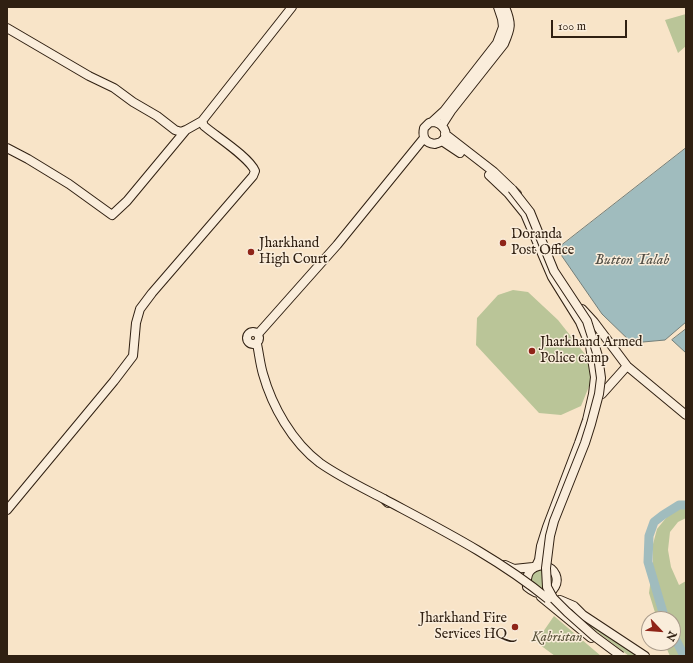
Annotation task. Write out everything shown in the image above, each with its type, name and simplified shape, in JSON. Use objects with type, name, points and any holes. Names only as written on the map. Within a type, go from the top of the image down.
[{"type":"main road","points":[[7,28],[89,76],[114,88],[133,102],[157,116],[175,130],[181,132],[202,121],[292,7]]},
{"type":"main road","points":[[432,122],[439,123],[444,128],[443,137],[435,144],[431,144],[424,138],[424,128],[444,111],[497,43],[503,27],[498,7]]},
{"type":"main road","points":[[442,125],[451,111],[504,44],[508,35],[510,23],[504,7]]},
{"type":"main road","points":[[7,510],[133,356],[136,323],[140,309],[152,293],[240,193],[253,176],[255,171],[252,166],[204,126],[202,121]]},
{"type":"main road","points":[[7,148],[28,159],[68,184],[112,215],[127,201],[186,130]]},
{"type":"main road","points":[[443,137],[494,172],[522,207],[530,219],[552,274],[583,322],[592,345],[597,377],[596,394],[587,429],[548,531],[542,564],[543,590],[548,599]]},
{"type":"main road","points":[[424,138],[337,245],[258,334],[259,340],[257,344],[263,374],[277,410],[294,436],[319,462],[497,562],[524,579],[616,656]]},
{"type":"main road","points":[[510,191],[532,210],[540,225],[554,267],[589,320],[601,356],[604,375],[602,394],[585,450],[559,512],[550,546],[549,566]]},
{"type":"main road","points":[[510,191],[525,214],[552,277],[580,322],[590,346],[595,377],[593,394],[581,437],[540,546],[539,560],[528,573],[527,587]]},
{"type":"main road","points":[[510,191],[530,212],[554,270],[587,321],[598,356],[600,378],[599,394],[589,430],[554,521],[550,536],[546,568],[547,587],[555,600],[594,636],[622,656]]},
{"type":"main road","points":[[577,304],[594,322],[627,366],[686,415]]},
{"type":"main road","points":[[602,394],[627,366]]},
{"type":"main road","points":[[384,499],[396,501],[509,568],[514,569],[543,565],[549,566],[554,571],[557,578],[556,584],[552,590],[546,594],[540,595],[527,587]]},
{"type":"main road","points":[[384,499],[393,507],[484,557],[545,599],[595,641],[616,656]]},
{"type":"main road","points":[[552,590],[569,611],[622,656]]},
{"type":"main road","points":[[560,600],[574,606],[583,615],[645,656]]},
{"type":"green space","points":[[686,14],[686,46],[678,53],[665,20]]},
{"type":"green space","name":"Jharkhand Armed Police camp","points":[[513,290],[528,292],[558,320],[588,358],[592,379],[581,406],[561,415],[539,413],[476,345],[477,318],[498,295]]},
{"type":"green space","points":[[686,508],[686,518],[678,522],[670,532],[668,550],[671,567],[679,585],[686,581],[686,656],[670,656],[668,651],[681,651],[681,611],[655,611],[649,593],[653,564],[653,544],[657,529],[666,518],[677,509]]},
{"type":"green space","points":[[541,568],[552,575],[553,584],[545,592],[529,579],[531,574]]},
{"type":"green space","name":"Kabristan","points":[[554,616],[601,656],[555,656],[536,642]]},
{"type":"green space","points":[[589,622],[640,656],[629,656],[590,626]]},
{"type":"water","name":"Button Talab","points":[[686,148],[686,322],[665,340],[643,342],[634,345],[602,314],[557,249]]},
{"type":"water","points":[[686,329],[686,353],[672,340]]},
{"type":"waterway","points":[[663,611],[648,562],[649,536],[654,522],[679,505],[686,505]]},
{"type":"waterway","points":[[681,650],[684,656]]},
{"type":"place","name":"Doranda Post Office","points":[[503,243]]},
{"type":"place","name":"Jharkhand High Court","points":[[251,252]]},
{"type":"place","name":"Jharkhand Armed Police camp","points":[[532,351]]},
{"type":"place","name":"Jharkhand Fire Services HQ","points":[[515,627]]}]
